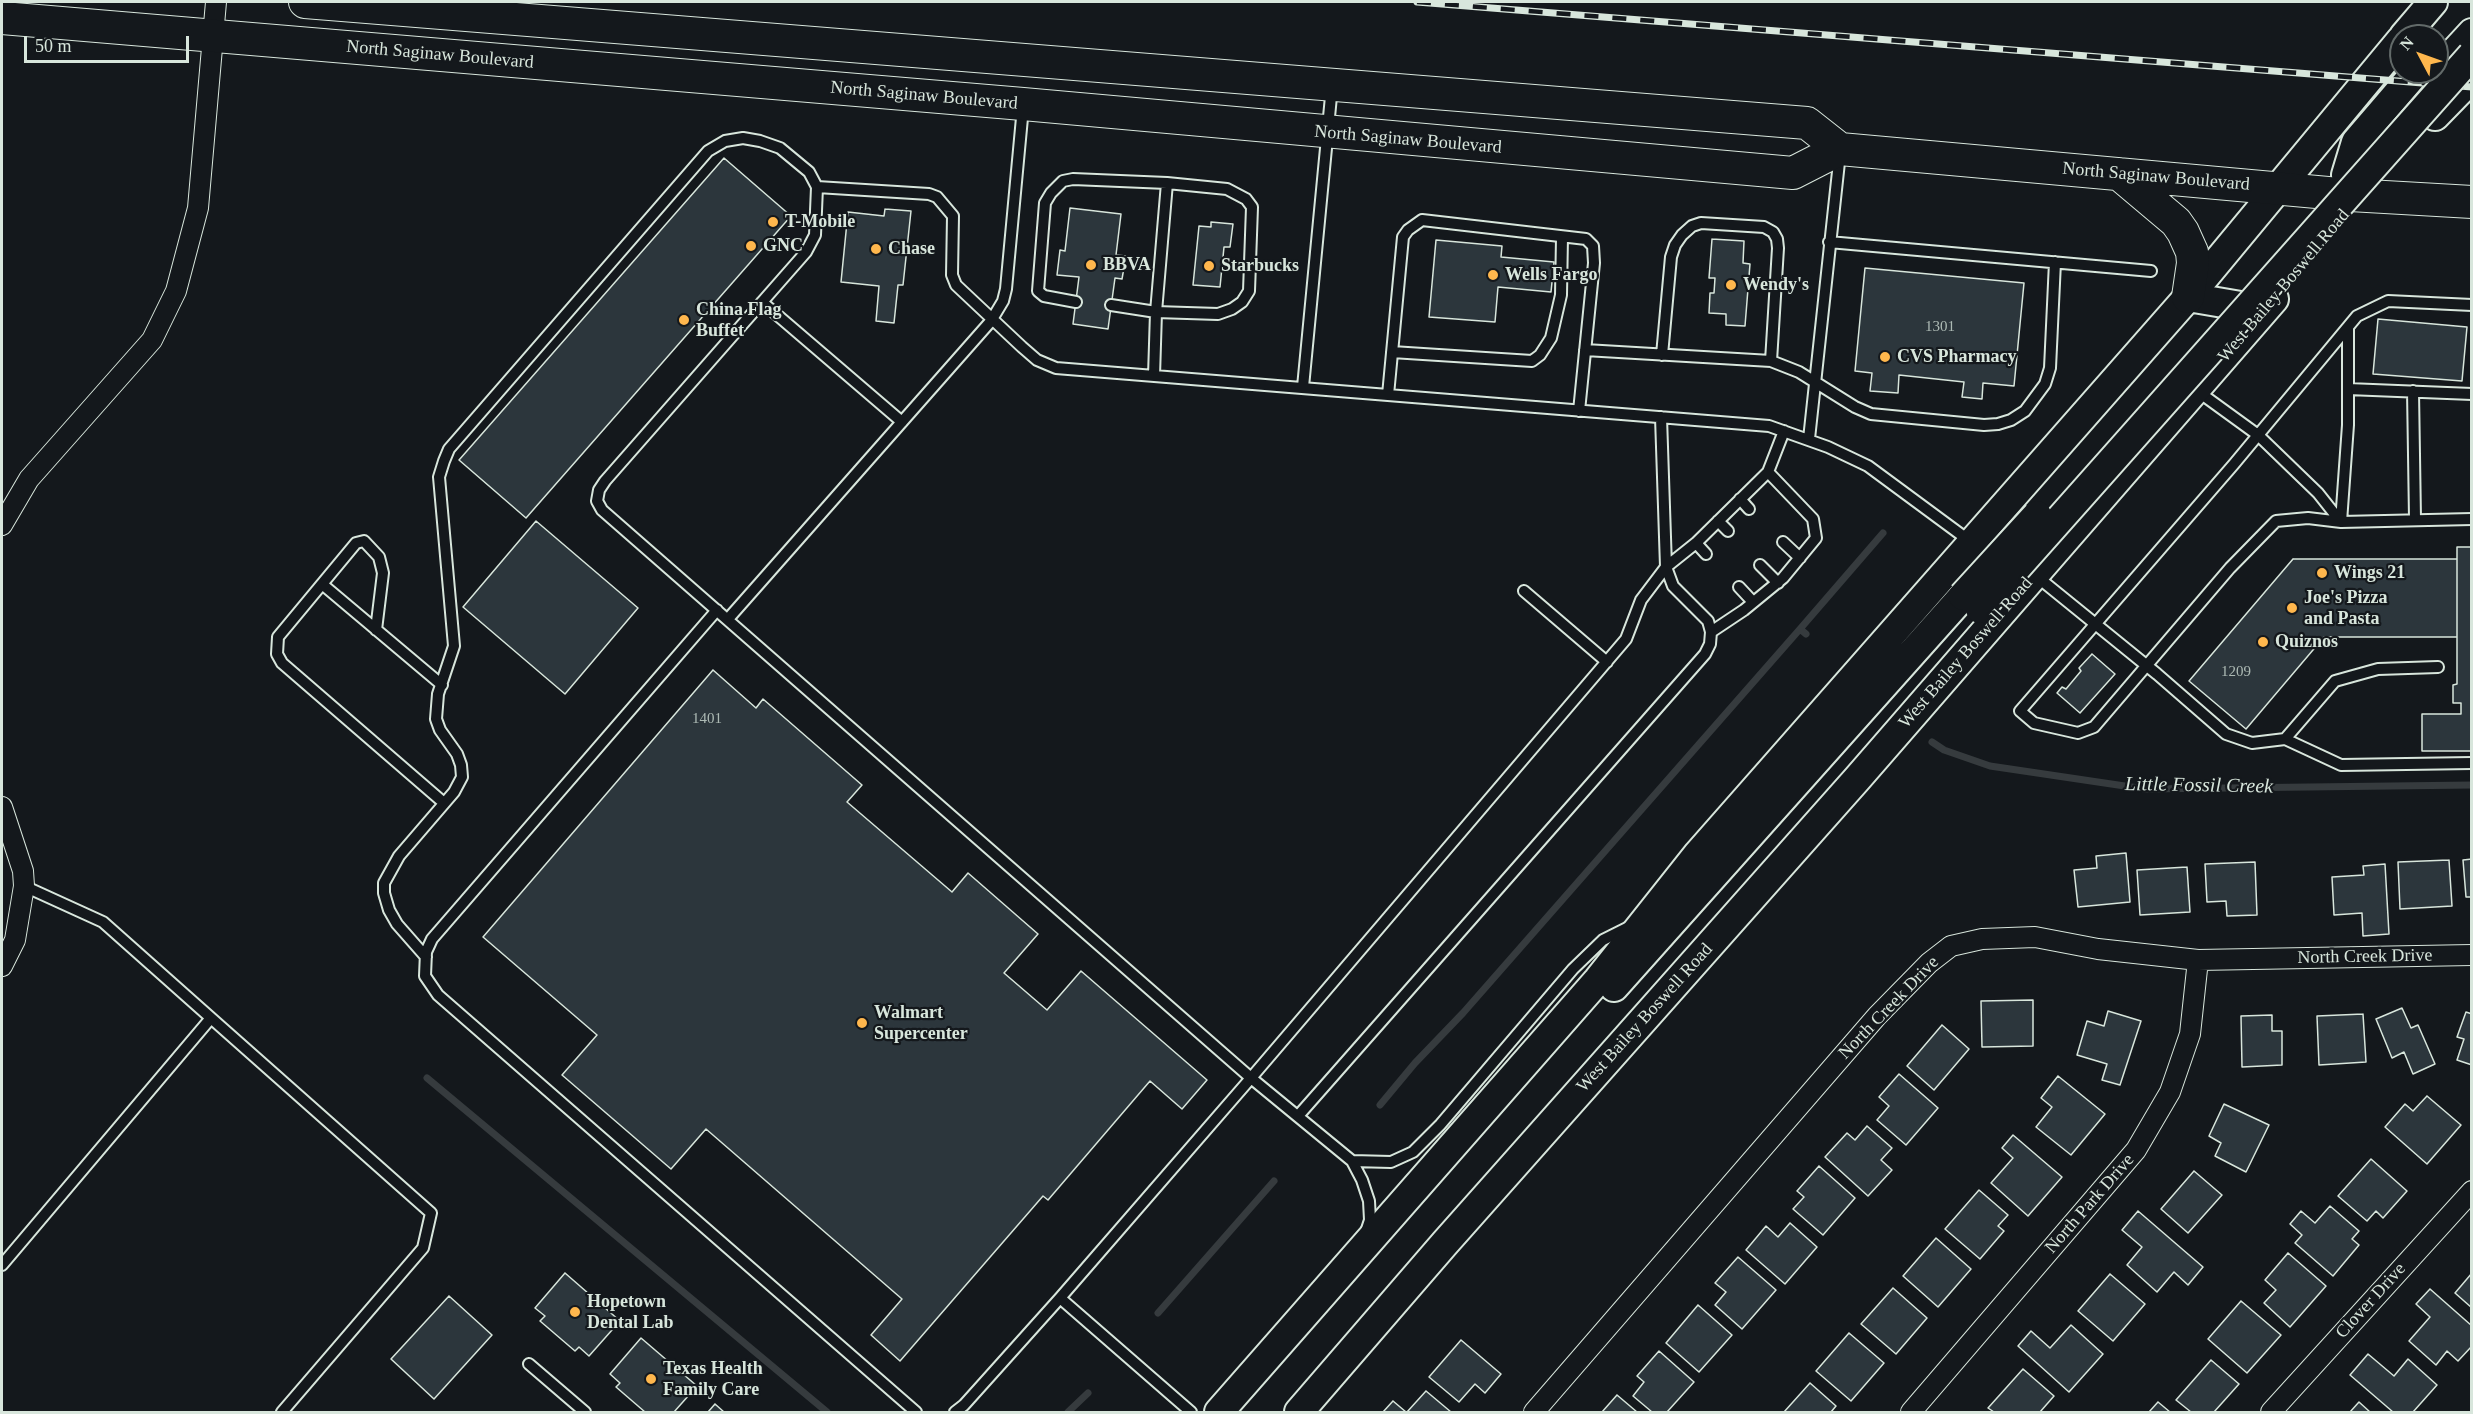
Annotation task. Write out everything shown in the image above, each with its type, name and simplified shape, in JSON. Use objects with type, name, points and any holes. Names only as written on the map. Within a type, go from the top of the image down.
[{"type":"main road","points":[[305,2],[1807,123],[1840,149]]},
{"type":"main road","points":[[2414,24],[2433,2]]},
{"type":"main road","points":[[2449,36],[2472,10]]},
{"type":"main road","name":"North Saginaw Boulevard","points":[[2,18],[1023,104],[1793,174],[1840,149],[2345,196],[2472,202]]},
{"type":"main road","points":[[2449,59],[2472,33]]},
{"type":"main road","name":"West Bailey Boswell Road","points":[[1219,1413],[1598,980],[1698,854],[2188,297],[2389,54]]},
{"type":"main road","points":[[2345,196],[2472,54]]},
{"type":"main road","points":[[2345,196],[2472,78]]},
{"type":"main road","points":[[2345,196],[2346,175],[2356,142],[2406,84]]},
{"type":"main road","points":[[2345,196],[2428,84]]},
{"type":"main road","points":[[2119,174],[2176,222],[2183,232],[2192,252],[2193,263],[2188,297],[2264,310]]},
{"type":"main road","name":"West Bailey Boswell Road","points":[[1299,1413],[1445,1243],[2196,390],[2264,310],[2345,196]]},
{"type":"main road","name":"West Bailey Boswell Road","points":[[1520,1069],[1600,1004],[2345,196]]},
{"type":"main road","name":"West Bailey Boswell Road","points":[[1566,1107],[1622,1023],[1971,603]]},
{"type":"street","points":[[2,525],[29,479],[152,340],[176,291],[198,208],[216,2]]},
{"type":"street","points":[[2,807],[23,871],[24,886],[15,940],[2,966]]},
{"type":"street","name":"North Creek Drive","points":[[1534,1413],[1877,1016],[1929,963],[1951,946],[1982,939],[2035,937],[2098,950],[2198,960],[2472,956]]},
{"type":"street","name":"North Park Drive","points":[[1911,1413],[2136,1150],[2170,1092],[2190,1034],[2198,960]]},
{"type":"street","name":"Clover Drive","points":[[2271,1413],[2472,1191]]},
{"type":"lane","points":[[1303,387],[1333,84]]},
{"type":"lane","points":[[728,619],[991,321],[1003,301],[1023,104]]},
{"type":"lane","points":[[426,957],[397,924],[389,910],[384,883],[399,856],[444,803],[462,777],[457,754],[440,730],[436,719],[436,707],[454,646],[439,477],[449,449],[708,151],[725,141],[743,138],[780,148],[809,172],[817,187],[816,235],[806,252],[605,481],[599,490],[597,501],[602,510],[1251,1078],[1352,1161],[1369,1201],[1370,1220],[1358,1255]]},
{"type":"lane","points":[[1809,439],[1840,149]]},
{"type":"lane","points":[[1076,302],[1044,297],[1038,291],[1045,203],[1063,181],[1073,179],[1167,183],[1227,189],[1246,199],[1252,207],[1249,291],[1242,302],[1232,309],[1218,314],[1156,312],[1111,305]]},
{"type":"lane","points":[[1154,376],[1156,312],[1167,183]]},
{"type":"lane","points":[[817,187],[929,194],[937,197],[953,216],[952,275],[956,285],[991,321],[1037,360],[1056,369],[1769,426],[1809,439],[1868,466],[1971,542]]},
{"type":"lane","points":[[1388,395],[1403,237],[1422,220],[1586,239],[1593,246],[1594,263],[1580,411]]},
{"type":"lane","points":[[1662,355],[1671,257],[1675,245],[1682,236],[1692,226],[1701,223],[1764,226],[1773,232],[1778,248],[1771,361]]},
{"type":"lane","points":[[1392,351],[1532,361],[1540,355],[1551,338],[1561,295],[1562,237]]},
{"type":"lane","points":[[1829,242],[2151,271]]},
{"type":"lane","points":[[1585,350],[1771,361],[1799,372],[1871,414],[1984,425],[2011,420],[2025,411],[2036,399],[2045,384],[2050,368],[2055,262]]},
{"type":"lane","points":[[2472,305],[2388,301],[2357,316],[2258,435],[2020,711],[2034,723],[2078,733],[2094,727],[2145,664],[2230,568],[2276,521],[2307,518],[2341,522],[2472,519]]},
{"type":"lane","points":[[762,302],[902,422]]},
{"type":"lane","points":[[2341,522],[2348,425],[2348,328]]},
{"type":"lane","points":[[2348,389],[2472,394]]},
{"type":"lane","points":[[2196,390],[2258,435],[2318,493],[2341,522]]},
{"type":"lane","points":[[2413,391],[2415,519]]},
{"type":"lane","points":[[1298,1116],[1705,654],[1710,644],[1711,632],[1708,621],[1673,585],[1666,567],[1661,417]]},
{"type":"lane","points":[[955,1413],[964,1406],[1060,1298],[1251,1078],[1607,662],[1626,639],[1641,600],[1666,567],[1696,543],[1768,472],[1784,431]]},
{"type":"lane","points":[[1711,632],[1778,583],[1816,538],[1813,519],[1768,472]]},
{"type":"lane","points":[[1740,499],[1749,509]]},
{"type":"lane","points":[[1718,521],[1728,531]]},
{"type":"lane","points":[[376,630],[383,573],[379,557],[364,541],[356,543],[278,637],[277,654],[282,663],[444,803]]},
{"type":"lane","points":[[1783,542],[1800,558]]},
{"type":"lane","points":[[1696,543],[1706,554]]},
{"type":"lane","points":[[1760,565],[1778,583]]},
{"type":"lane","points":[[2034,575],[2145,664],[2226,734],[2252,743],[2285,739],[2342,765],[2472,763]]},
{"type":"lane","points":[[322,584],[442,685]]},
{"type":"lane","points":[[1739,587],[1754,602]]},
{"type":"lane","points":[[1524,591],[1607,662]]},
{"type":"lane","points":[[717,610],[432,939],[426,957],[425,976],[438,995],[916,1413]]},
{"type":"lane","points":[[2285,739],[2335,681],[2378,669],[2438,667]]},
{"type":"lane","points":[[24,886],[103,922],[432,1213],[423,1248],[282,1413]]},
{"type":"lane","points":[[1352,1161],[1391,1162],[1413,1152],[1440,1125],[1573,969],[1603,940],[1645,919]]},
{"type":"lane","points":[[2,1265],[211,1018]]},
{"type":"lane","points":[[1060,1298],[1191,1413]]},
{"type":"lane","points":[[529,1364],[585,1413]]},
{"type":"building","points":[[724,158],[791,216],[526,518],[459,460]]},
{"type":"building","name":"BBVA","points":[[1070,208],[1121,214],[1116,255],[1126,256],[1122,279],[1115,278],[1108,329],[1073,324],[1079,277],[1057,275],[1060,250],[1065,251]]},
{"type":"building","name":"Chase","points":[[885,209],[911,211],[903,285],[898,285],[894,323],[876,321],[879,286],[841,282],[848,212],[884,216]]},
{"type":"building","name":"Starbucks","points":[[1211,222],[1233,224],[1230,247],[1224,247],[1220,287],[1193,285],[1199,226],[1211,227]]},
{"type":"building","name":"Wendy's","points":[[1712,239],[1744,241],[1743,263],[1750,264],[1745,326],[1726,325],[1726,314],[1709,313],[1710,293],[1714,293],[1715,278],[1709,278]]},
{"type":"building","name":"Wells Fargo","points":[[1436,240],[1502,246],[1501,257],[1554,262],[1551,292],[1498,287],[1495,322],[1429,317]]},
{"type":"building","name":"CVS Pharmacy","points":[[1865,268],[2024,283],[2014,386],[1983,383],[1982,399],[1962,397],[1964,382],[1899,375],[1898,393],[1870,391],[1872,373],[1855,371]]},
{"type":"building","points":[[2378,319],[2467,327],[2462,381],[2373,374]]},
{"type":"building","points":[[536,521],[638,608],[565,694],[463,607]]},
{"type":"building","points":[[2457,547],[2472,547],[2472,751],[2422,751],[2422,714],[2461,714],[2461,703],[2453,703],[2453,685],[2457,684]]},
{"type":"building","points":[[2293,559],[2457,559],[2457,637],[2324,637],[2246,729],[2189,681]]},
{"type":"building","points":[[2092,654],[2115,674],[2080,713],[2057,693],[2062,687],[2066,689],[2081,671],[2079,668]]},
{"type":"building","name":"Walmart Supercenter","points":[[713,670],[756,708],[763,699],[862,785],[847,802],[952,892],[968,873],[1038,934],[1004,973],[1047,1010],[1081,971],[1207,1080],[1182,1109],[1150,1081],[1048,1200],[1043,1196],[900,1361],[871,1335],[902,1299],[706,1129],[671,1169],[562,1075],[597,1035],[483,937]]},
{"type":"building","points":[[2126,853],[2130,902],[2078,907],[2074,870],[2097,868],[2096,856]]},
{"type":"building","points":[[2472,859],[2472,897],[2466,897],[2463,860]]},
{"type":"building","points":[[2449,860],[2452,906],[2400,909],[2398,862]]},
{"type":"building","points":[[2255,862],[2257,915],[2227,916],[2226,901],[2207,902],[2205,864]]},
{"type":"building","points":[[2385,864],[2389,934],[2363,936],[2362,913],[2334,915],[2332,877],[2364,875],[2363,866]]},
{"type":"building","points":[[2187,867],[2190,912],[2140,915],[2137,870]]},
{"type":"building","points":[[2033,1000],[2033,1046],[1982,1047],[1981,1001]]},
{"type":"building","points":[[2402,1008],[2411,1028],[2418,1025],[2435,1064],[2413,1074],[2404,1052],[2392,1058],[2376,1019]]},
{"type":"building","points":[[2108,1011],[2141,1021],[2120,1085],[2102,1080],[2107,1064],[2077,1055],[2087,1021],[2104,1026]]},
{"type":"building","points":[[2466,1012],[2472,1014],[2472,1065],[2457,1060],[2464,1039],[2457,1037]]},
{"type":"building","points":[[2363,1014],[2366,1062],[2319,1065],[2317,1016]]},
{"type":"building","points":[[2272,1015],[2272,1031],[2282,1031],[2282,1065],[2242,1067],[2241,1016]]},
{"type":"building","points":[[1942,1025],[1969,1049],[1934,1090],[1907,1066]]},
{"type":"building","points":[[1899,1074],[1938,1108],[1906,1145],[1877,1120],[1889,1106],[1879,1097]]},
{"type":"building","points":[[2058,1076],[2105,1114],[2071,1155],[2036,1127],[2052,1107],[2041,1098]]},
{"type":"building","points":[[2427,1096],[2461,1125],[2427,1164],[2385,1127],[2405,1104],[2413,1111]]},
{"type":"building","points":[[2224,1104],[2269,1125],[2246,1172],[2215,1156],[2221,1143],[2209,1136]]},
{"type":"building","points":[[1867,1126],[1892,1148],[1881,1160],[1892,1170],[1868,1196],[1825,1157],[1847,1133],[1855,1140]]},
{"type":"building","points":[[2013,1135],[2062,1177],[2028,1216],[1991,1183],[2013,1158],[2002,1148]]},
{"type":"building","points":[[2371,1159],[2407,1191],[2383,1218],[2376,1211],[2367,1221],[2338,1196]]},
{"type":"building","points":[[1819,1166],[1855,1198],[1823,1235],[1793,1209],[1804,1197],[1797,1191]]},
{"type":"building","points":[[2194,1171],[2222,1195],[2188,1233],[2161,1209]]},
{"type":"building","points":[[1979,1190],[2008,1215],[1998,1226],[2004,1231],[1980,1259],[1945,1229]]},
{"type":"building","points":[[2330,1206],[2359,1231],[2352,1239],[2359,1245],[2333,1276],[2295,1243],[2302,1235],[2290,1224],[2301,1211],[2315,1223]]},
{"type":"building","points":[[2138,1211],[2203,1267],[2188,1285],[2174,1272],[2157,1292],[2127,1265],[2142,1247],[2122,1230]]},
{"type":"building","points":[[1790,1223],[1817,1247],[1785,1284],[1746,1250],[1766,1226],[1778,1237]]},
{"type":"building","points":[[1936,1238],[1971,1269],[1938,1307],[1903,1276]]},
{"type":"building","points":[[2288,1253],[2326,1286],[2290,1327],[2264,1303],[2276,1290],[2265,1280]]},
{"type":"building","points":[[1738,1257],[1776,1290],[1742,1329],[1715,1305],[1726,1292],[1715,1283]]},
{"type":"building","name":"Hopetown Dental Lab","points":[[565,1273],[620,1321],[589,1356],[579,1347],[575,1351],[540,1321],[545,1316],[535,1308]]},
{"type":"building","points":[[2472,1273],[2472,1308],[2455,1293]]},
{"type":"building","points":[[2110,1274],[2145,1304],[2113,1341],[2078,1311]]},
{"type":"building","points":[[1893,1288],[1927,1318],[1896,1354],[1861,1324]]},
{"type":"building","points":[[2430,1289],[2472,1326],[2472,1346],[2458,1361],[2447,1351],[2436,1365],[2409,1341],[2430,1317],[2416,1304]]},
{"type":"building","points":[[449,1296],[492,1335],[434,1399],[391,1359]]},
{"type":"building","points":[[2241,1301],[2281,1335],[2247,1373],[2208,1339]]},
{"type":"building","points":[[1698,1305],[1732,1335],[1699,1372],[1666,1343]]},
{"type":"building","points":[[2071,1325],[2103,1354],[2069,1392],[2018,1346],[2031,1331],[2050,1348]]},
{"type":"building","points":[[1849,1333],[1884,1363],[1851,1401],[1816,1371]]},
{"type":"building","name":"Texas Health Family Care","points":[[641,1338],[697,1386],[674,1412],[645,1412],[616,1387],[620,1383],[610,1374]]},
{"type":"building","points":[[1461,1340],[1501,1374],[1485,1393],[1475,1384],[1459,1402],[1429,1377]]},
{"type":"building","points":[[1659,1351],[1694,1382],[1667,1412],[1652,1412],[1633,1396],[1644,1382],[1637,1376]]},
{"type":"building","points":[[2368,1354],[2394,1376],[2408,1359],[2437,1385],[2413,1412],[2393,1412],[2350,1375]]},
{"type":"building","points":[[2211,1360],[2239,1384],[2214,1412],[2191,1412],[2176,1400]]},
{"type":"building","points":[[2023,1369],[2054,1396],[2040,1412],[1994,1412],[1988,1408]]},
{"type":"building","points":[[1810,1383],[1836,1406],[1831,1412],[1784,1412]]},
{"type":"building","points":[[1426,1391],[1451,1412],[1407,1412]]},
{"type":"building","points":[[1617,1395],[1637,1412],[1602,1412]]},
{"type":"building","points":[[1393,1401],[1406,1412],[1383,1412]]},
{"type":"building","points":[[2158,1402],[2170,1412],[2149,1412]]},
{"type":"building","points":[[2359,1402],[2370,1412],[2350,1412]]},
{"type":"building","points":[[715,1404],[724,1412],[708,1412]]},
{"type":"waterway","points":[[1800,629],[1883,533]]},
{"type":"waterway","points":[[1380,1105],[1800,629],[1806,634]]},
{"type":"waterway","name":"Little Fossil Creek","points":[[1932,742],[1944,750],[1990,766],[2145,789],[2472,785]]},
{"type":"waterway","points":[[427,1078],[827,1412]]},
{"type":"waterway","points":[[1158,1313],[1274,1181]]},
{"type":"waterway","points":[[1068,1412],[1088,1393]]},
{"type":"railway","points":[[1417,2],[2472,87]]},
{"type":"place","name":"T-Mobile","points":[[773,222]]},
{"type":"place","name":"GNC","points":[[751,246]]},
{"type":"place","name":"Chase","points":[[876,249]]},
{"type":"place","name":"BBVA","points":[[1091,265]]},
{"type":"place","name":"Starbucks","points":[[1209,266]]},
{"type":"place","name":"Wells Fargo","points":[[1493,275]]},
{"type":"place","name":"Wendy's","points":[[1731,285]]},
{"type":"place","name":"China Flag Buffet","points":[[684,320]]},
{"type":"place","name":"CVS Pharmacy","points":[[1885,357]]},
{"type":"place","name":"Wings 21","points":[[2322,573]]},
{"type":"place","name":"Joe's Pizza and Pasta","points":[[2292,608]]},
{"type":"place","name":"Quiznos","points":[[2263,642]]},
{"type":"place","name":"Walmart Supercenter","points":[[862,1023]]},
{"type":"place","name":"Hopetown Dental Lab","points":[[575,1312]]},
{"type":"place","name":"Texas Health Family Care","points":[[651,1379]]}]
